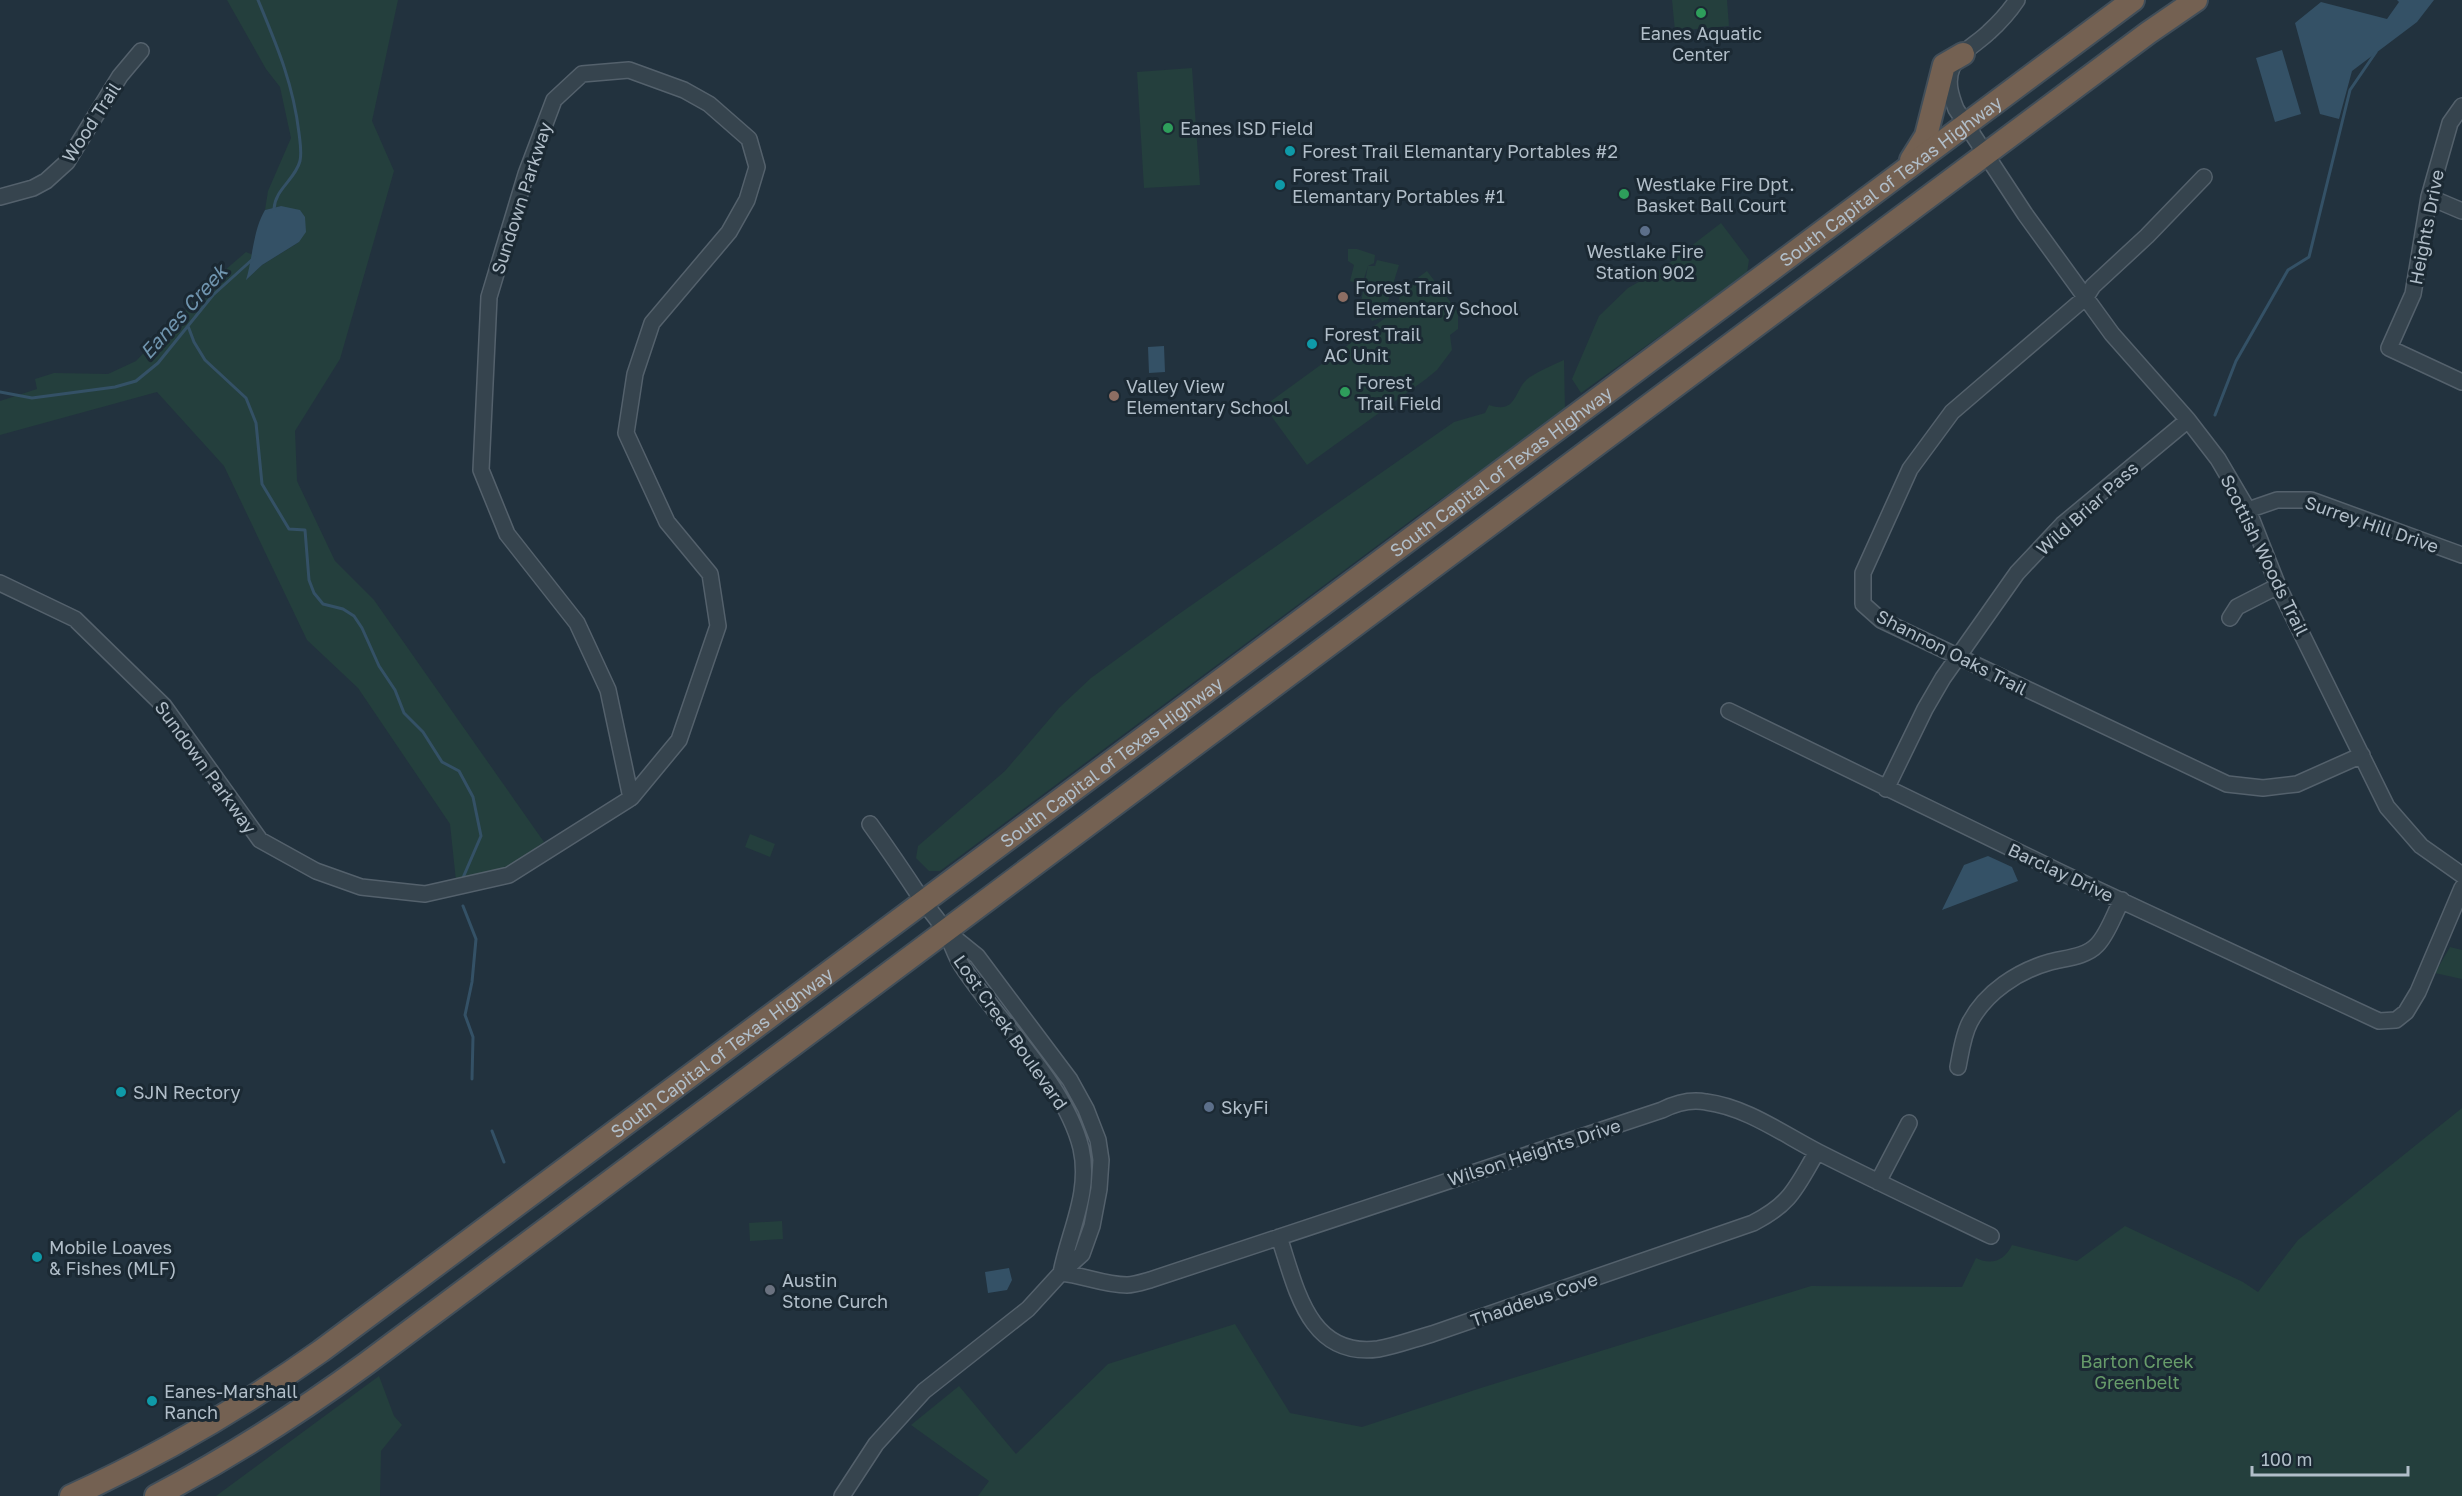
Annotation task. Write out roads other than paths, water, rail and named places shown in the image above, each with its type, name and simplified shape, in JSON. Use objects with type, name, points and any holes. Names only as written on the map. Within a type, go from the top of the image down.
[{"type":"highway","name":"South Capital of Texas Highway","points":[[71,1496],[183,1440],[289,1374],[2133,0]]},
{"type":"highway","name":"South Capital of Texas Highway","points":[[156,1496],[239,1450],[336,1386],[2148,33],[2196,0]]},
{"type":"highway","points":[[1904,170],[1926,136],[1944,65],[1963,54]]},
{"type":"street","points":[[1963,54],[1990,31],[2017,0]]},
{"type":"street","name":"Wood Trail","points":[[0,197],[33,188],[46,181],[67,162],[120,76],[141,51]]},
{"type":"street","name":"Scottish Woods Trail","points":[[1963,54],[1952,67],[1949,80],[1950,95],[1965,124],[2025,214],[2112,334],[2188,420],[2218,459],[2248,510],[2278,586],[2387,807],[2421,846],[2462,875]]},
{"type":"street","name":"Sundown Parkway","points":[[0,583],[75,619],[164,706],[260,840],[316,871],[361,887],[425,894],[508,874],[631,798],[679,740],[718,626],[710,574],[667,522],[626,432],[635,374],[652,323],[729,232],[747,200],[757,167],[749,139],[709,104],[684,90],[629,70],[582,74],[554,100],[526,174],[489,297],[481,470],[507,534],[577,623],[608,690],[631,798]]},
{"type":"street","name":"Heights Drive","points":[[2462,106],[2451,123],[2429,197],[2413,294],[2389,348],[2462,382]]},
{"type":"street","name":"Shannon Oaks Trail","points":[[2204,177],[2147,236],[2093,286],[2086,297],[1952,412],[1910,469],[1863,573],[1863,604],[1881,620],[2227,784],[2263,788],[2297,784],[2362,755]]},
{"type":"street","points":[[2429,197],[2462,211]]},
{"type":"street","name":"Wild Briar Pass","points":[[1886,789],[1925,709],[1956,657],[2017,573],[2063,524],[2188,420]]},
{"type":"street","name":"Surrey Hill Drive","points":[[2248,510],[2277,500],[2311,500],[2462,555]]},
{"type":"street","points":[[2230,618],[2237,607],[2278,586]]},
{"type":"street","name":"Barclay Drive","points":[[1729,711],[1886,789],[2379,1021],[2396,1020],[2406,1012],[2418,992],[2462,888]]},
{"type":"street","name":"Lost Creek Boulevard","points":[[842,1496],[876,1444],[924,1391],[1028,1309],[1060,1272],[1082,1254],[1092,1226],[1100,1189],[1101,1160],[1098,1140],[1086,1109],[1050,1050],[978,956],[946,932],[870,824]]},
{"type":"street","points":[[1958,1067],[1970,1023],[1983,1003],[2003,985],[2040,965],[2082,954],[2095,947],[2121,900]]},
{"type":"street","name":"Wilson Heights Drive","points":[[1060,1272],[1128,1285],[1150,1280],[1682,1102],[1706,1101],[1741,1112],[1817,1152],[1991,1236]]},
{"type":"street","points":[[1878,1182],[1910,1123]]},
{"type":"street","name":"Thaddeus Cove","points":[[1279,1237],[1301,1302],[1319,1330],[1345,1347],[1378,1349],[1432,1334],[1753,1222],[1774,1212],[1787,1201],[1817,1152]]},
{"type":"water","points":[[2397,0],[2434,0],[2417,22],[2352,71],[2339,119],[2320,114],[2295,23],[2321,2],[2387,19],[2399,2]]},
{"type":"water","points":[[2282,50],[2301,114],[2275,122],[2256,58]]},
{"type":"water","points":[[281,206],[300,210],[305,217],[306,232],[299,242],[262,265],[246,280],[261,218],[265,210]]},
{"type":"water","points":[[1164,346],[1165,372],[1149,373],[1148,347]]},
{"type":"water","points":[[1988,856],[2012,867],[2018,881],[1942,910],[1964,865]]},
{"type":"water","points":[[1009,1268],[1012,1280],[1007,1290],[988,1293],[985,1272]]},
{"type":"waterway","name":"Eanes Creek","points":[[258,0],[278,49],[293,98],[301,147],[301,158],[297,168],[281,190],[274,209]]},
{"type":"waterway","points":[[2215,415],[2236,361],[2288,270],[2309,257],[2350,90],[2376,52]]},
{"type":"waterway","name":"Eanes Creek","points":[[0,392],[32,398],[115,387],[136,381],[158,363],[213,295],[255,257]]},
{"type":"waterway","points":[[188,326],[205,360],[246,398],[256,423],[262,484],[289,529],[305,530],[309,580],[314,593],[323,604],[343,609],[354,616],[379,666],[395,690],[404,713],[423,732],[442,762],[459,771],[473,797],[481,836],[462,880]]},
{"type":"waterway","points":[[463,906],[476,939],[472,982],[465,1015],[473,1037],[472,1079]]},
{"type":"waterway","points":[[492,1131],[504,1162]]},
{"type":"place","name":"Eanes Aquatic Center","points":[[1701,13]]},
{"type":"place","name":"Eanes ISD Field","points":[[1168,128]]},
{"type":"place","name":"Forest Trail Elemantary Portables #2","points":[[1290,151]]},
{"type":"place","name":"Forest Trail Elemantary Portables #1","points":[[1280,185]]},
{"type":"place","name":"Westlake Fire Dpt. Basket Ball Court","points":[[1624,194]]},
{"type":"place","name":"Westlake Fire Station 902","points":[[1645,231]]},
{"type":"place","name":"Forest Trail Elementary School","points":[[1343,297]]},
{"type":"place","name":"Forest Trail AC Unit","points":[[1312,344]]},
{"type":"place","name":"Forest Trail Field","points":[[1345,392]]},
{"type":"place","name":"Valley View Elementary School","points":[[1114,396]]},
{"type":"place","name":"SJN Rectory","points":[[121,1092]]},
{"type":"place","name":"SkyFi","points":[[1209,1107]]},
{"type":"place","name":"Mobile Loaves & Fishes (MLF)","points":[[37,1257]]},
{"type":"place","name":"Austin Stone Curch","points":[[770,1290]]},
{"type":"place","name":"Eanes-Marshall Ranch","points":[[152,1401]]},
{"type":"park label","name":"Barton Creek Greenbelt","points":[[2137,1371]]}]
